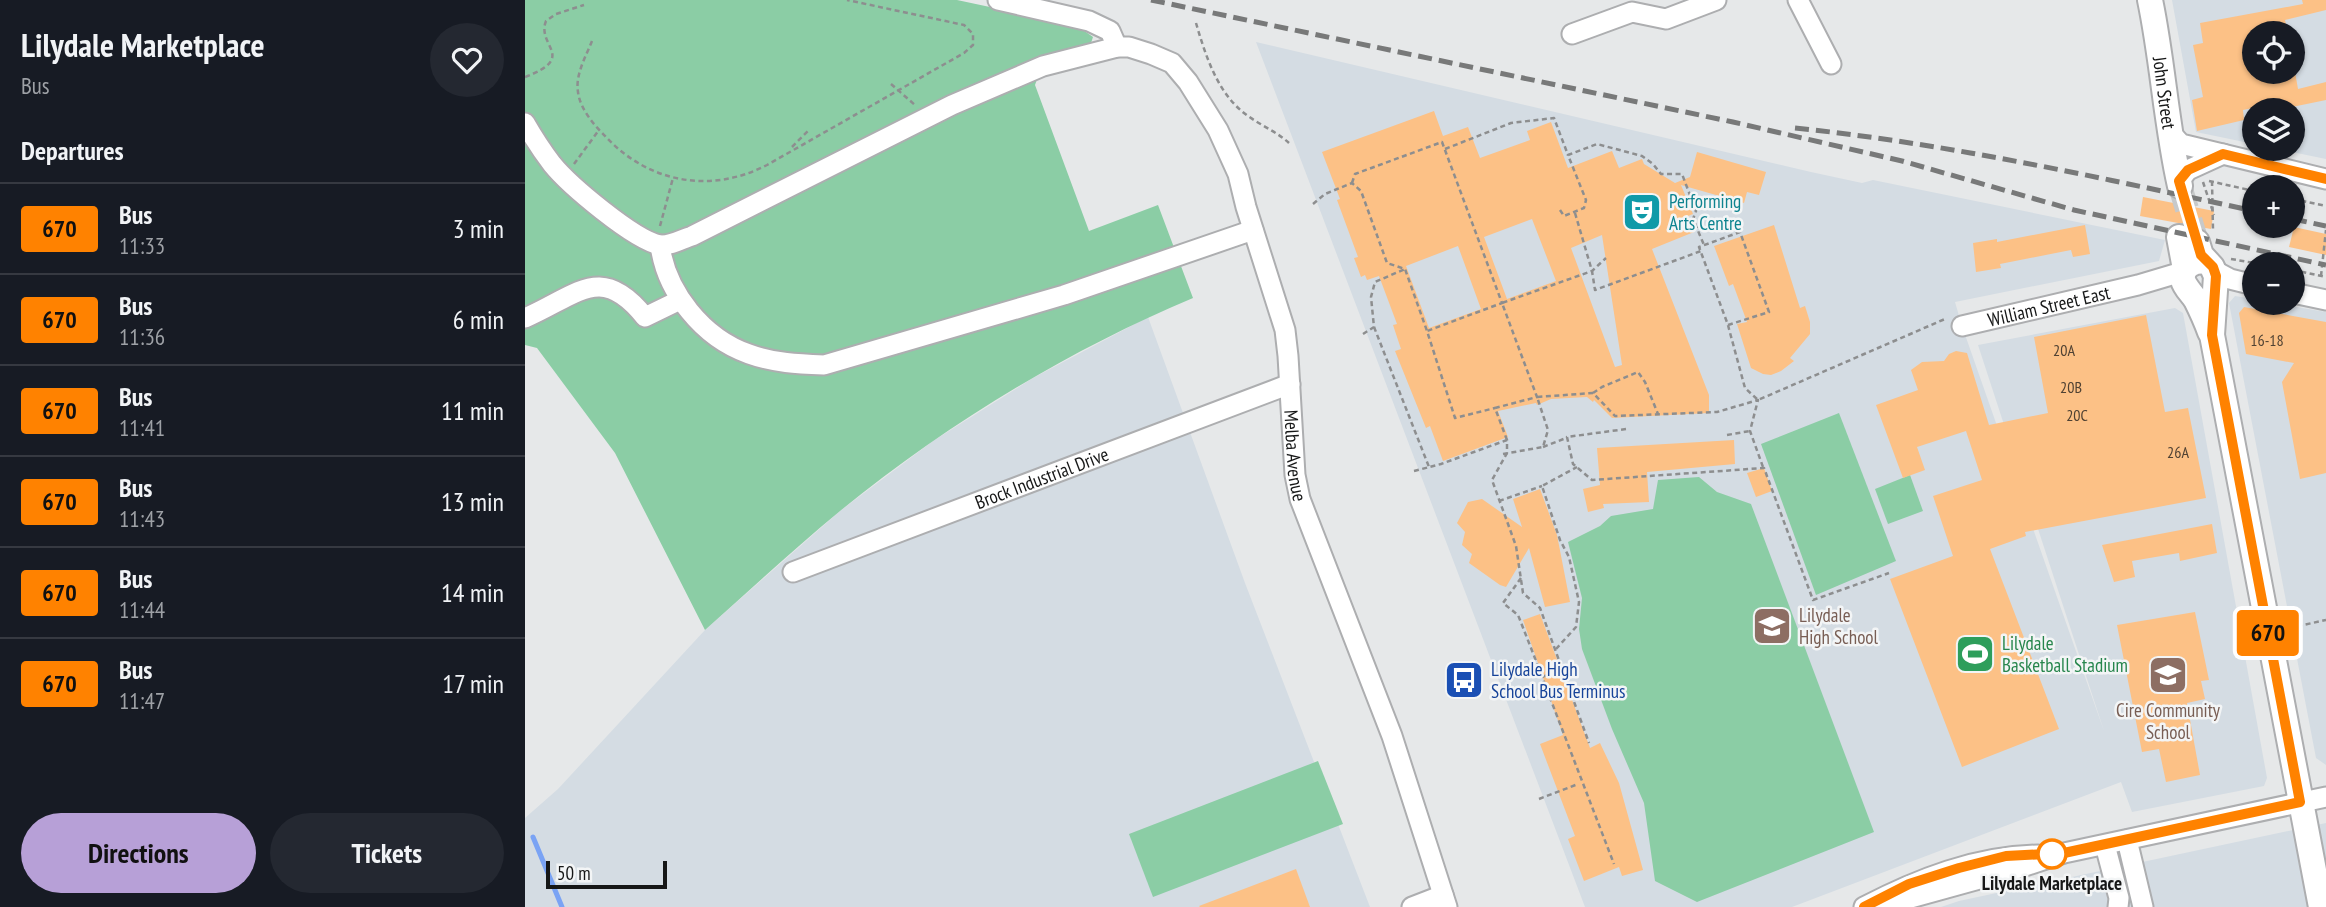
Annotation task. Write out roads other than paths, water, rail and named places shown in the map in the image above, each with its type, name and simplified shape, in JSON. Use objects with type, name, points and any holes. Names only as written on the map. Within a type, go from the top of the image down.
[{"type":"main road","name":"John Street","points":[[2150,0],[2168,130],[2183,183]]},
{"type":"main road","points":[[2197,265],[2321,907]]},
{"type":"street","points":[[525,122],[552,164],[564,177],[628,228],[658,244],[667,245],[692,236],[923,120],[1043,66],[1117,47],[1110,32],[1089,21],[998,0]]},
{"type":"street","points":[[1572,34],[1644,7],[1655,18],[1666,19],[1716,0]]},
{"type":"street","points":[[1798,0],[1831,64]]},
{"type":"street","name":"Melba Avenue","points":[[1117,47],[1139,49],[1172,63],[1188,82],[1219,130],[1238,174],[1285,330],[1292,445],[1300,499],[1392,736],[1445,901]]},
{"type":"street","points":[[2168,130],[2181,144],[2223,154],[2323,188]]},
{"type":"street","points":[[2183,183],[2188,170],[2223,154]]},
{"type":"street","points":[[658,244],[665,268],[680,300],[695,318],[714,334],[747,353],[785,363],[824,365],[1076,291],[1253,230]]},
{"type":"street","name":"William Street East","points":[[1953,323],[2138,285],[2197,265],[2242,282]]},
{"type":"street","points":[[525,318],[597,285],[615,289],[631,300],[645,317],[680,300]]},
{"type":"street","points":[[2305,296],[2326,300]]},
{"type":"street","name":"Brock Industrial Drive","points":[[793,572],[1290,384]]},
{"type":"street","points":[[1878,907],[2006,856],[2064,853],[2326,797]]},
{"type":"street","points":[[2127,840],[2143,907]]},
{"type":"street","points":[[2105,845],[2119,898],[2118,907]]},
{"type":"street","points":[[1864,907],[1909,884],[1962,875]]},
{"type":"street","points":[[2134,907],[2137,883]]},
{"type":"street","points":[[1412,907],[1445,901]]},
{"type":"waterway","points":[[533,837],[562,907]]},
{"type":"tunnel","points":[[2180,186],[2197,242]]},
{"type":"railway","points":[[1151,0],[1733,122],[1902,161],[2074,210],[2326,265]]},
{"type":"railway","points":[[1795,128],[1968,153],[2083,174],[2242,208]]},
{"type":"railway","points":[[2305,222],[2326,226]]},
{"type":"place","name":"Performing Arts Centre","points":[[1642,212]]},
{"type":"place","name":"Lilydale High School","points":[[1772,626]]},
{"type":"place","name":"Lilydale Basketball Stadium","points":[[1975,654]]},
{"type":"place","name":"Cire Community School","points":[[2168,675]]},
{"type":"place","name":"Lilydale High School Bus Terminus","points":[[1464,680]]},
{"type":"place","name":"Lilydale Marketplace","points":[[2052,854]]}]
